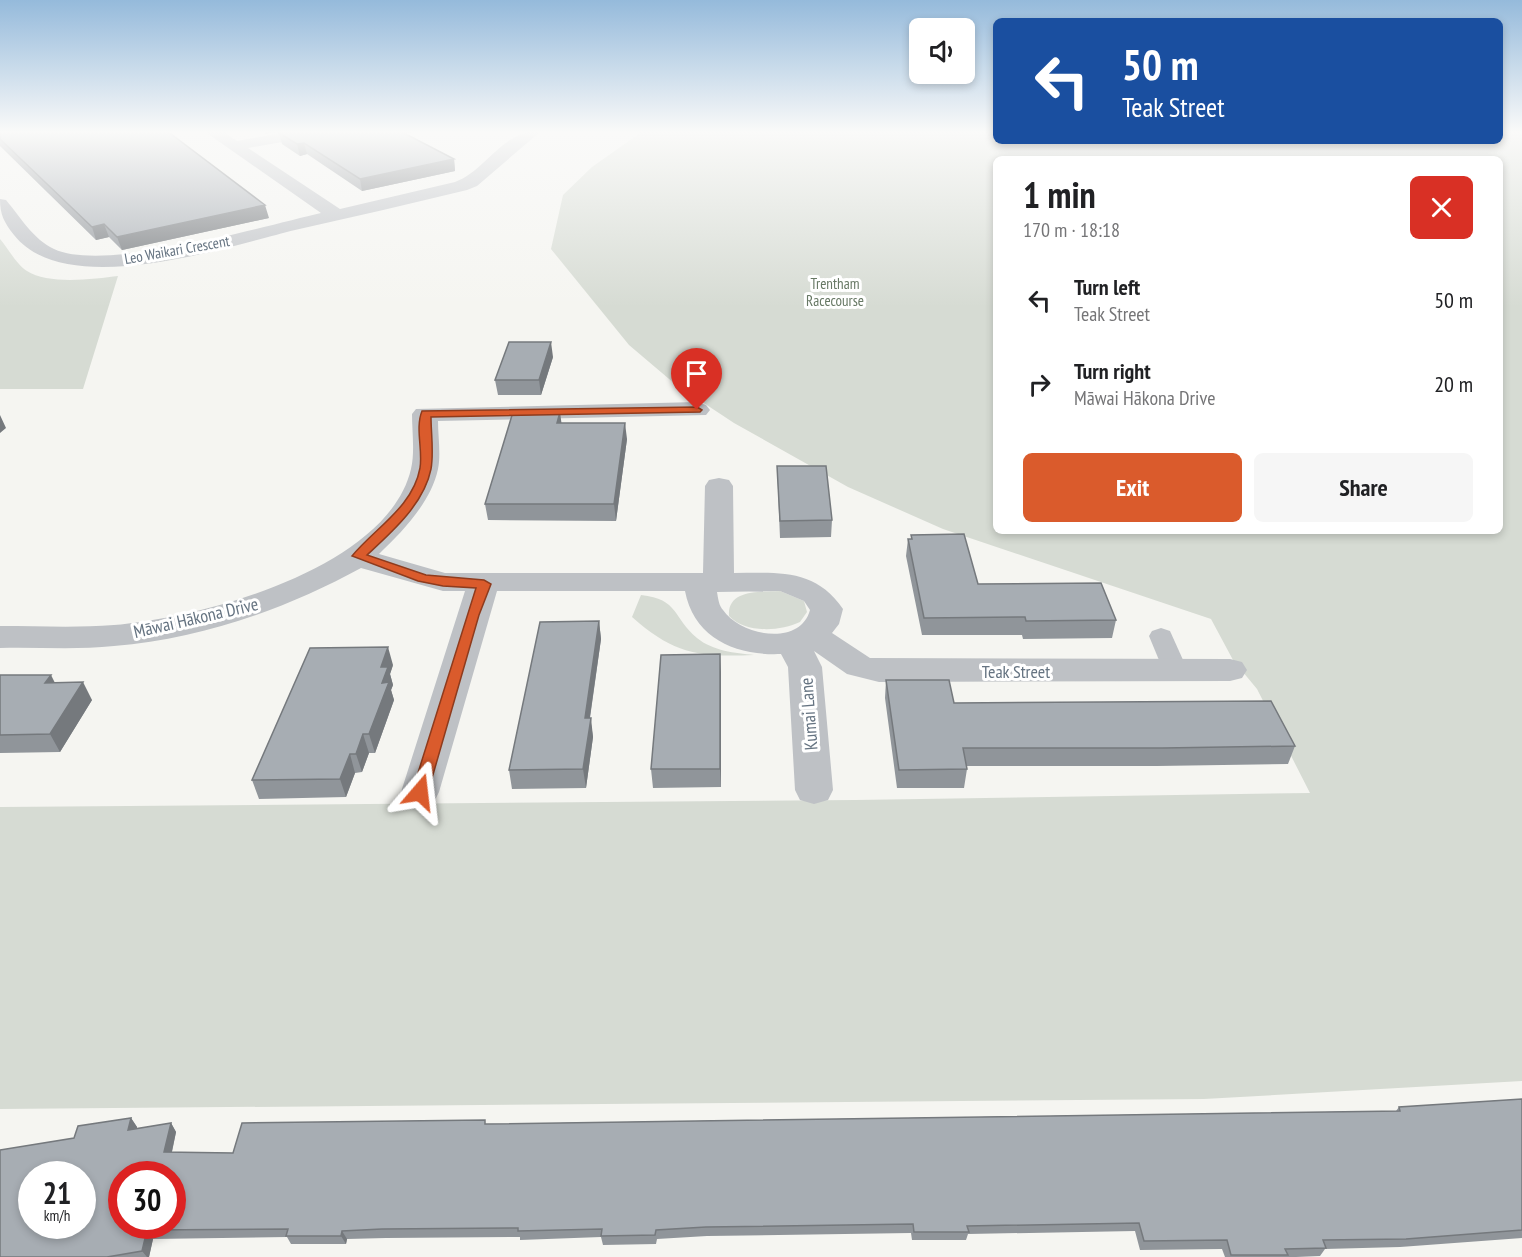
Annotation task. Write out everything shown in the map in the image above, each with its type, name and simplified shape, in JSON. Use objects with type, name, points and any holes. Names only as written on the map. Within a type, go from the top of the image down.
[{"type":"street","points":[[299,190],[338,216]]},
{"type":"street","name":"Leo Waikari Crescent","points":[[0,204],[37,248],[60,256],[93,261],[131,260],[178,252],[447,190]]},
{"type":"street","name":"Māwai Hākona Drive","points":[[0,637],[114,636],[162,629],[255,606],[304,586],[358,556],[392,525],[416,492],[425,468],[425,414],[697,410]]},
{"type":"street","points":[[358,556],[423,578],[443,582],[484,584],[709,583],[785,582],[811,591],[820,597],[827,612],[821,628],[802,638],[759,644],[739,639],[720,628],[704,605],[709,583],[719,486]]},
{"type":"street","points":[[420,792],[472,615],[484,584]]},
{"type":"street","name":"Teak Street","points":[[802,638],[859,666],[879,671],[1230,670]]},
{"type":"street","name":"Kumai Lane","points":[[802,638],[814,790]]},
{"type":"lane","points":[[1161,636],[1175,671]]},
{"type":"green space","name":"Trentham Racecourse","points":[[569,190],[993,190],[993,534],[1503,534],[1503,190],[1522,190],[1522,1081],[1204,1099],[0,1109],[0,807],[855,800],[1310,793],[1257,689],[1233,660],[1211,619],[943,529],[848,487],[734,423],[675,384],[629,345],[551,249],[563,195]]},
{"type":"green space","points":[[0,239],[19,264],[36,275],[59,280],[118,276],[83,389],[0,389]]},
{"type":"green space","points":[[780,591],[804,601],[807,612],[800,622],[782,628],[763,629],[744,626],[729,616],[733,601],[739,596],[755,592]]},
{"type":"green space","points":[[641,595],[653,597],[669,605],[689,631],[710,646],[724,651],[754,655],[703,654],[675,646],[661,639],[632,617]]},
{"type":"building","points":[[53,190],[245,190],[265,205],[117,237],[104,224],[92,227]]},
{"type":"building","points":[[509,342],[551,342],[539,380],[495,380]]},
{"type":"building","points":[[513,412],[560,412],[557,423],[625,423],[614,504],[485,504]]},
{"type":"building","points":[[777,466],[826,466],[832,520],[780,521]]},
{"type":"building","points":[[964,534],[978,584],[1101,583],[1116,620],[1026,621],[1025,617],[924,618],[908,539],[912,539],[911,535]]},
{"type":"building","points":[[599,621],[585,718],[591,718],[583,769],[509,770],[540,622]]},
{"type":"building","points":[[388,647],[381,667],[388,667],[382,683],[389,682],[369,734],[363,734],[356,754],[350,754],[340,779],[252,780],[310,648]]},
{"type":"building","points":[[720,654],[720,769],[651,769],[661,655]]},
{"type":"building","points":[[0,675],[51,675],[45,683],[83,682],[50,734],[0,735]]},
{"type":"building","points":[[886,680],[949,680],[954,703],[1271,701],[1295,746],[963,748],[967,769],[899,770]]},
{"type":"building","points":[[1522,1099],[1522,1230],[1406,1239],[1323,1240],[1326,1248],[1285,1249],[1288,1255],[1231,1255],[1227,1240],[1144,1241],[1139,1223],[967,1226],[969,1232],[914,1232],[913,1224],[706,1227],[656,1230],[655,1235],[601,1236],[602,1229],[518,1231],[518,1228],[382,1229],[342,1231],[341,1236],[286,1236],[288,1229],[186,1230],[186,1161],[108,1161],[108,1239],[145,1239],[142,1251],[107,1257],[0,1257],[0,1150],[74,1138],[78,1126],[131,1118],[128,1130],[171,1123],[164,1152],[233,1153],[242,1123],[485,1120],[485,1124],[1400,1111],[1399,1107]]},
{"type":"route","points":[[420,792],[472,615],[484,584],[443,582],[423,578],[358,556],[392,525],[416,492],[425,468],[427,441],[425,414],[697,410]]}]
